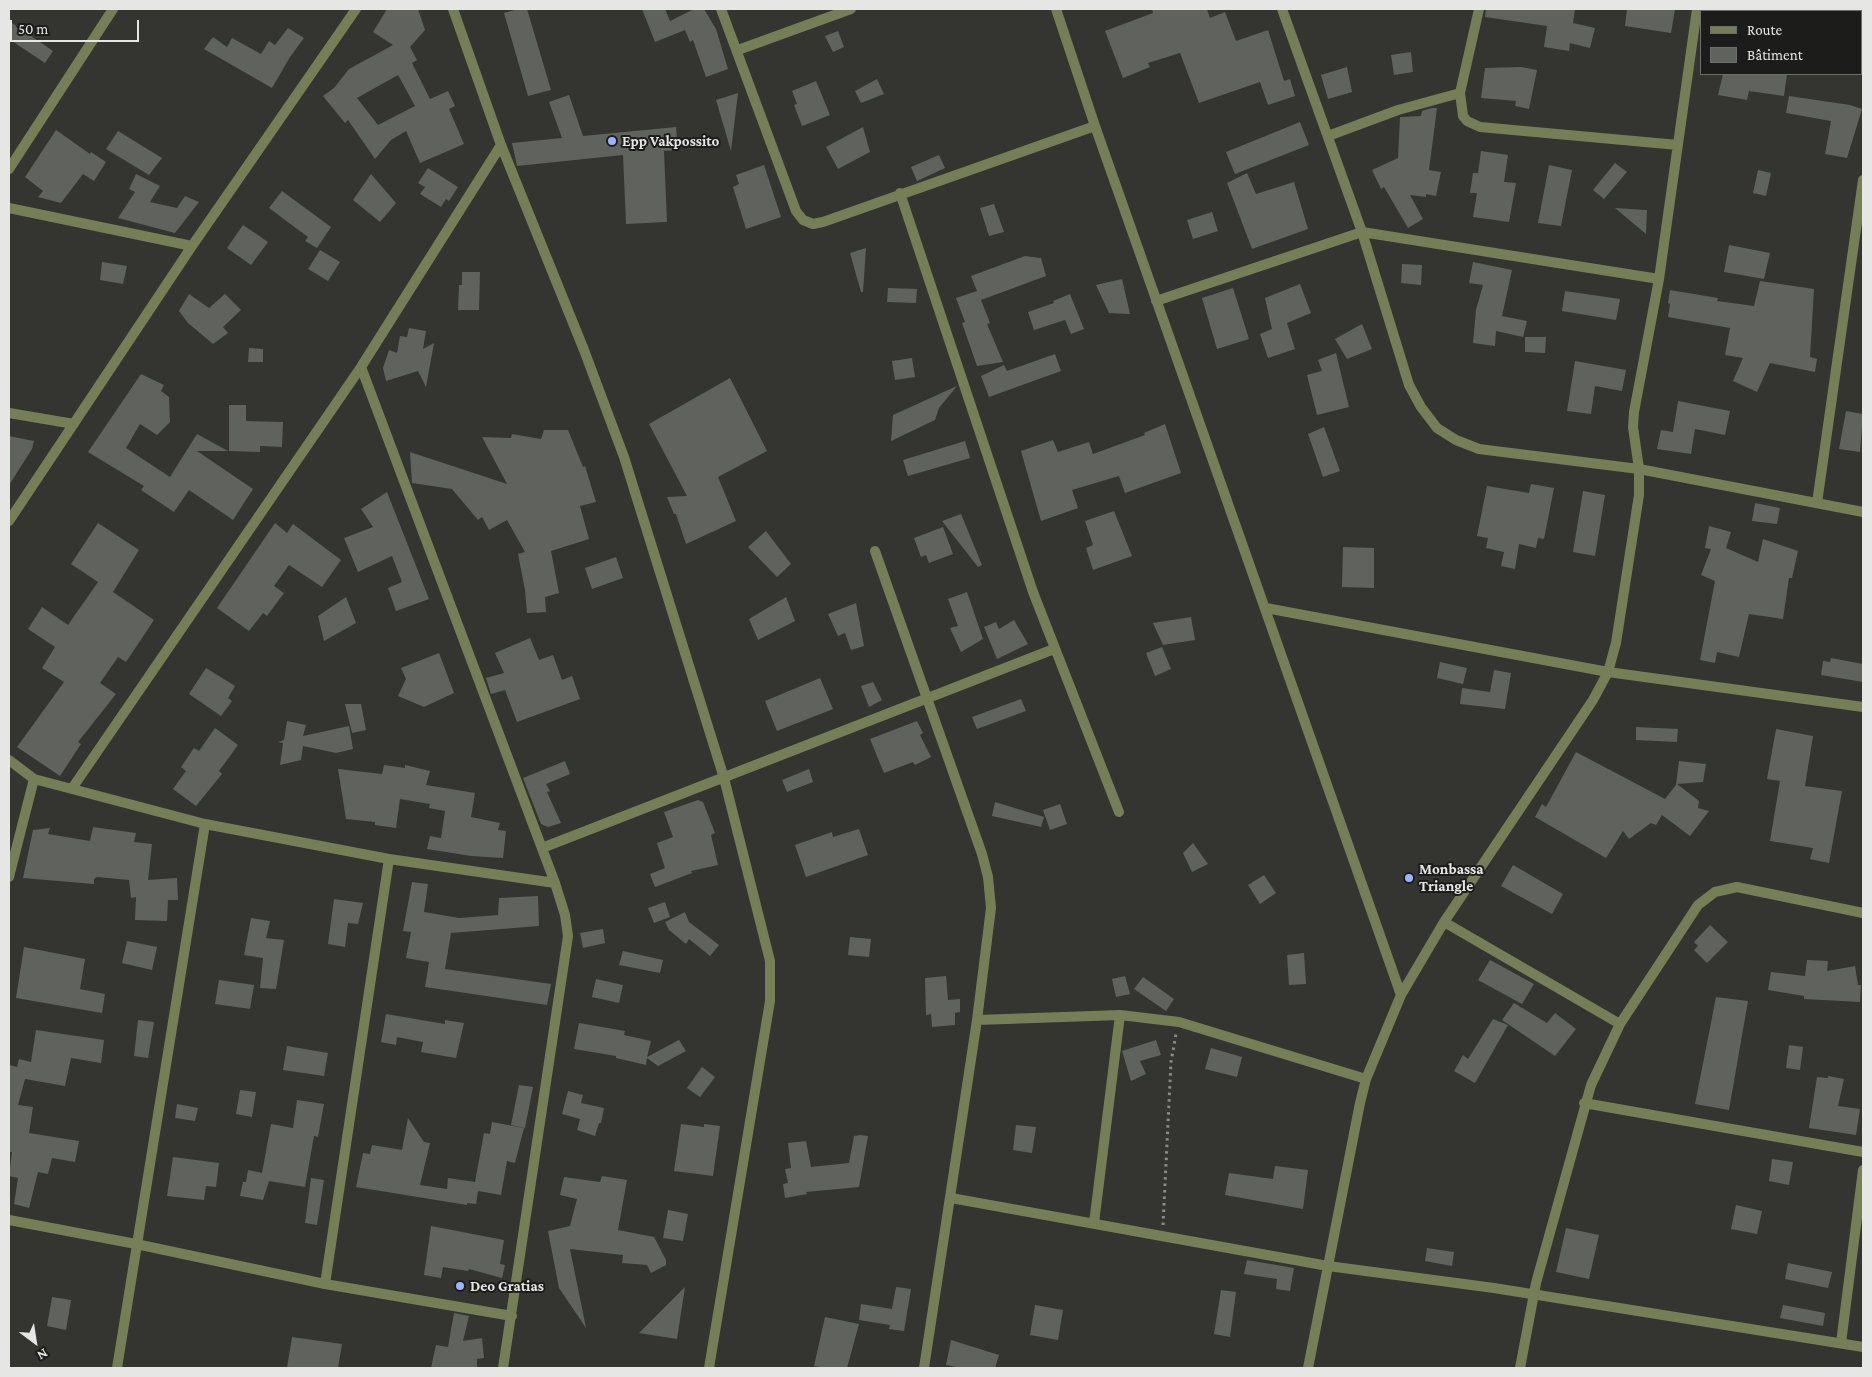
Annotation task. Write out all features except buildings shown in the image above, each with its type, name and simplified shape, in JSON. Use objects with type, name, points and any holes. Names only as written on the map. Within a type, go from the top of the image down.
[{"type":"street","points":[[9,170],[113,9]]},
{"type":"street","points":[[9,521],[192,246],[356,9]]},
{"type":"street","points":[[453,9],[501,145],[584,350],[624,457],[724,778],[763,932],[772,981],[770,1001],[710,1368]]},
{"type":"street","points":[[721,9],[738,50],[796,211],[803,220],[813,224],[1094,126]]},
{"type":"street","points":[[738,50],[852,9]]},
{"type":"street","points":[[1056,9],[1094,126],[1266,608],[1401,995]]},
{"type":"street","points":[[1282,9],[1362,232],[1409,385],[1421,407],[1438,428],[1456,440],[1479,448],[1639,470],[1863,512]]},
{"type":"street","points":[[1478,9],[1460,93],[1464,116],[1467,121],[1480,127],[1678,145]]},
{"type":"street","points":[[1308,1368],[1366,1079],[1401,995],[1444,922],[1593,700],[1608,672],[1616,643],[1639,495],[1639,470],[1634,444],[1634,412],[1659,279],[1697,9]]},
{"type":"street","points":[[1328,136],[1398,110],[1460,93]]},
{"type":"street","points":[[73,787],[362,367],[501,145]]},
{"type":"street","points":[[1817,503],[1863,180]]},
{"type":"street","points":[[900,193],[1054,649],[1119,812]]},
{"type":"street","points":[[9,208],[192,246]]},
{"type":"street","points":[[1156,301],[1362,232],[1659,279]]},
{"type":"street","points":[[362,367],[555,883],[565,915],[568,936],[504,1368]]},
{"type":"street","points":[[9,413],[74,424]]},
{"type":"street","points":[[875,551],[928,697],[988,877],[991,908],[977,1020],[924,1368]]},
{"type":"street","points":[[1266,608],[1608,672],[1863,707]]},
{"type":"street","points":[[542,848],[1054,649]]},
{"type":"street","points":[[9,760],[34,779],[73,787],[205,824],[389,859],[555,883]]},
{"type":"street","points":[[9,877],[34,779]]},
{"type":"street","points":[[117,1368],[205,824]]},
{"type":"street","points":[[325,1284],[389,859]]},
{"type":"street","points":[[1520,1368],[1534,1295],[1584,1104],[1591,1084],[1620,1024],[1698,905],[1715,892],[1737,887],[1863,913]]},
{"type":"street","points":[[1444,922],[1620,1024]]},
{"type":"street","points":[[977,1020],[1120,1015],[1179,1022],[1366,1079]]},
{"type":"street","points":[[1094,1223],[1120,1015]]},
{"type":"street","points":[[1584,1104],[1863,1152]]},
{"type":"street","points":[[1841,1343],[1863,1170]]},
{"type":"street","points":[[951,1198],[1328,1266],[1534,1295],[1863,1347]]},
{"type":"street","points":[[9,1220],[136,1244],[325,1284],[512,1316]]},
{"type":"path","points":[[1162,1235],[1171,1062],[1179,1022]]},
{"type":"place","name":"Epp Vakpossito","points":[[612,141]]},
{"type":"place","name":"Monbassa Triangle","points":[[1409,878]]},
{"type":"place","name":"Deo Gratias","points":[[460,1286]]}]
